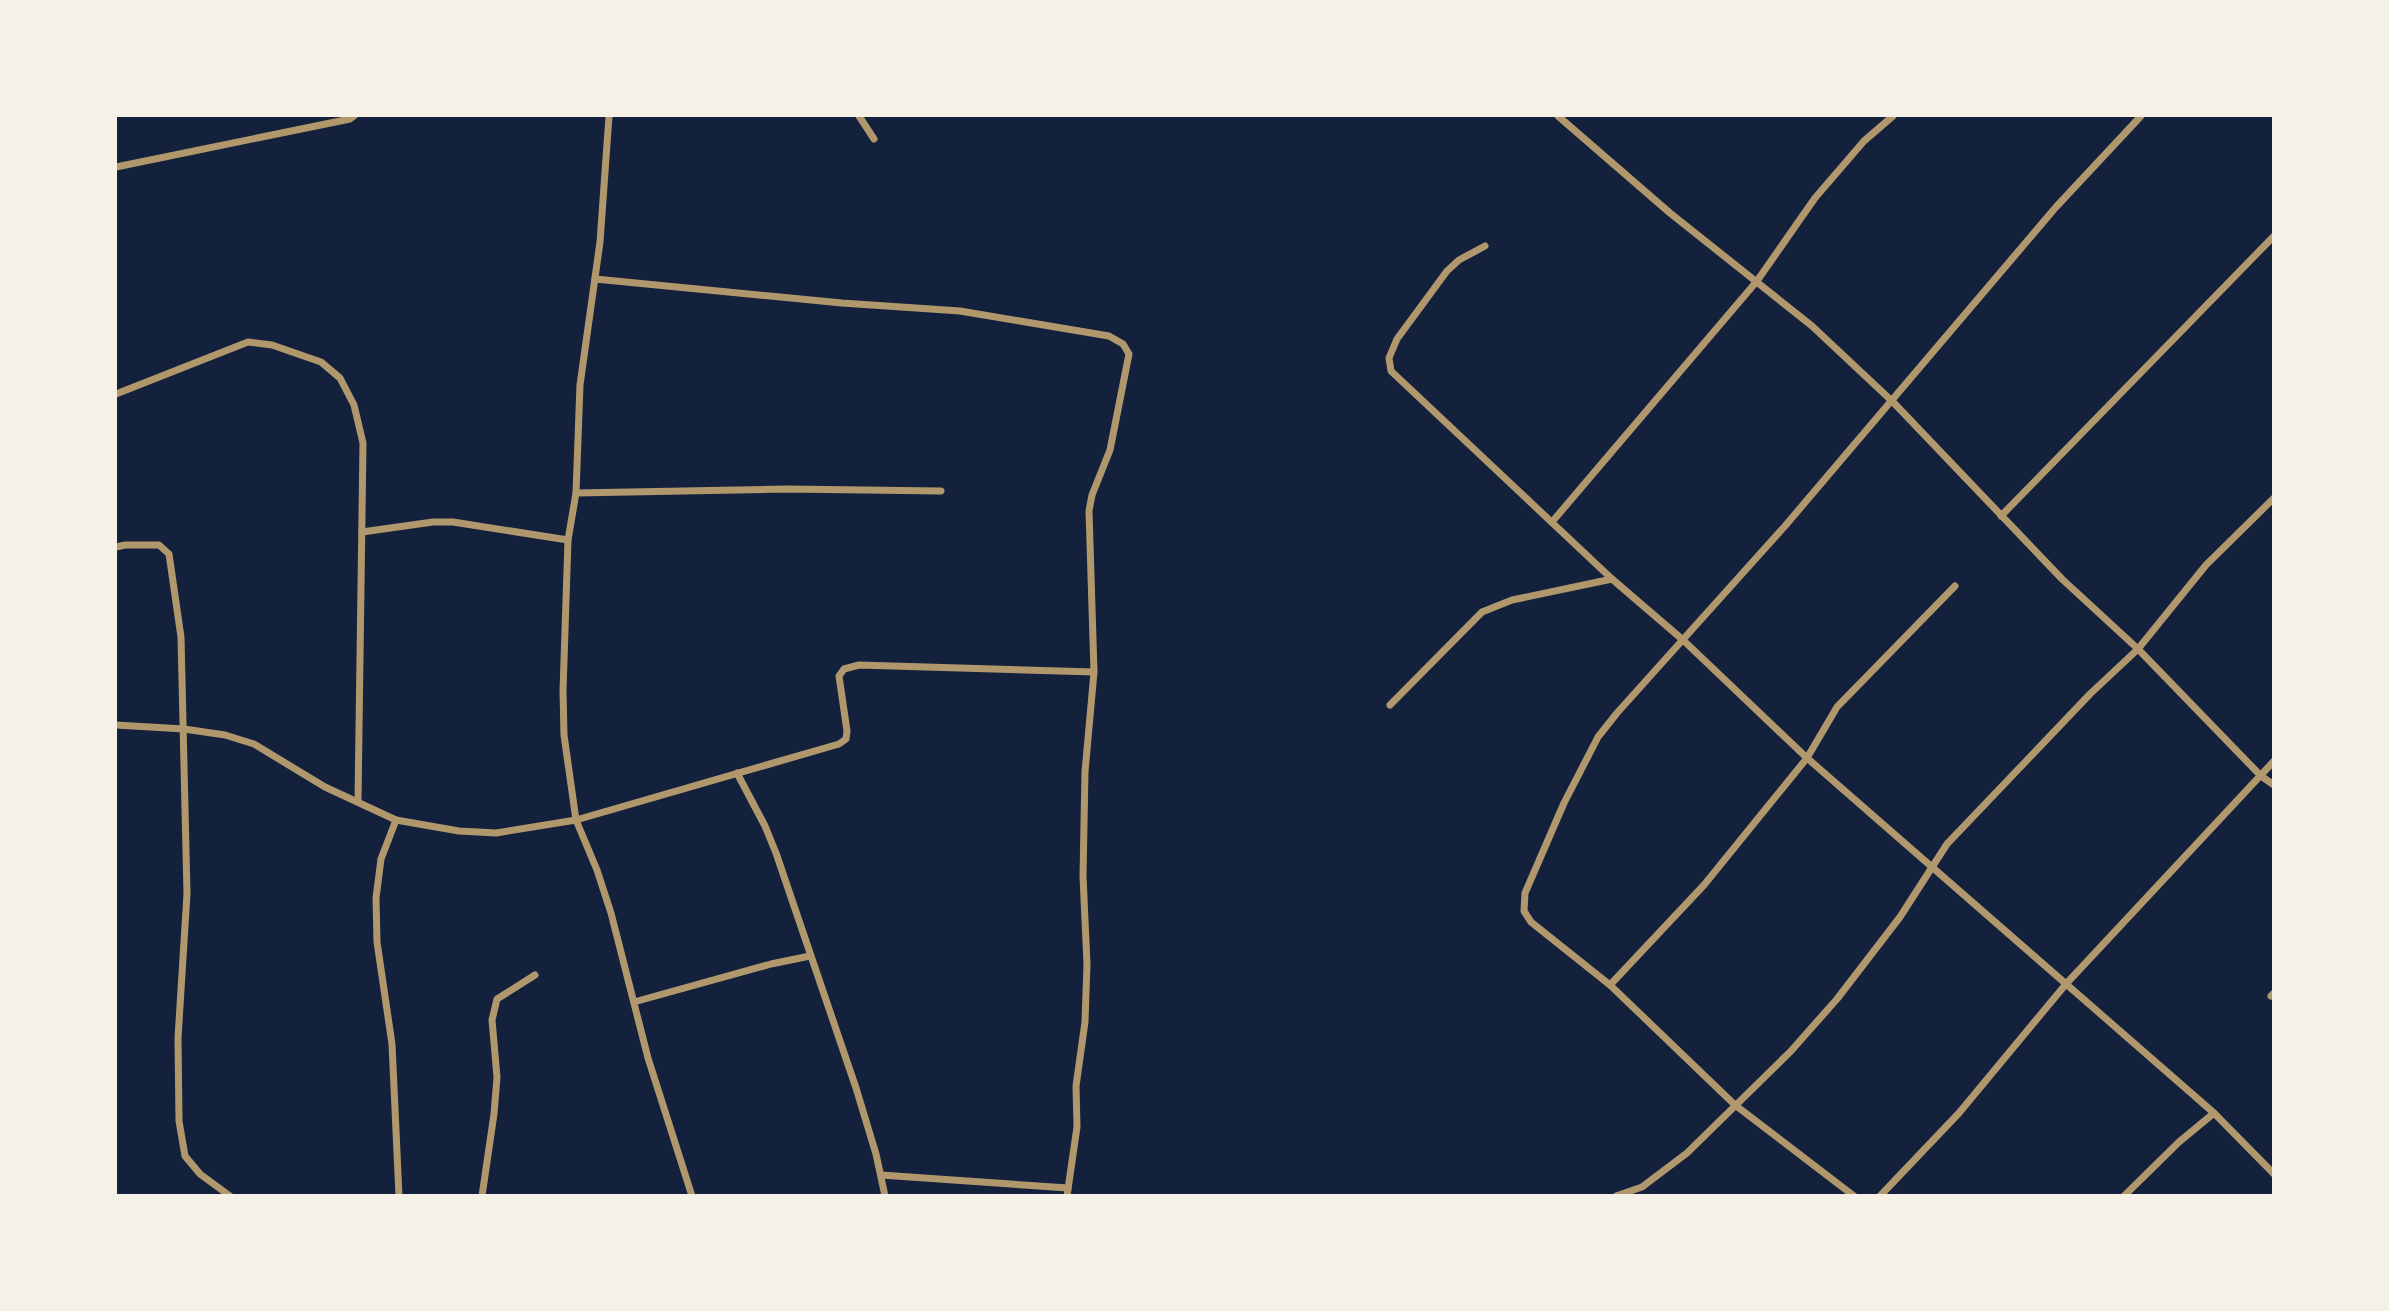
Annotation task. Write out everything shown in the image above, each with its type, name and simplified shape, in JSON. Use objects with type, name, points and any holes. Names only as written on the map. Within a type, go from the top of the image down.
[{"type":"street","points":[[116,167],[326,125],[354,116]]},
{"type":"street","points":[[609,116],[607,164],[595,279],[580,385],[576,493],[568,540],[563,691],[565,735],[576,820],[611,913],[662,1104],[692,1195]]},
{"type":"street","points":[[859,116],[874,139]]},
{"type":"street","points":[[1558,116],[1670,213],[1812,326],[1893,402],[2062,579],[2137,649],[2261,776],[2273,785]]},
{"type":"street","points":[[1552,522],[1757,281],[1815,198],[1864,141],[1893,116]]},
{"type":"street","points":[[1854,1195],[1735,1105],[1610,985],[1531,922],[1524,911],[1525,893],[1564,803],[1598,737],[1893,402],[2056,207],[2141,116]]},
{"type":"street","points":[[2001,516],[2273,236]]},
{"type":"street","points":[[1485,246],[1459,260],[1447,271],[1397,338],[1389,358],[1391,371],[1807,758],[2214,1113],[2273,1174]]},
{"type":"street","points":[[595,279],[960,311],[1109,336],[1123,344],[1129,354],[1111,450],[1088,511],[1094,672],[1085,772],[1085,1023],[1076,1086],[1077,1127],[1068,1191],[881,1175]]},
{"type":"street","points":[[116,394],[248,342],[272,345],[321,362],[340,378],[354,405],[363,443],[358,802]]},
{"type":"street","points":[[576,493],[787,489],[941,491]]},
{"type":"street","points":[[1616,1195],[1642,1187],[1662,1174],[1791,1051],[1837,999],[1900,917],[1947,844],[2090,694],[2137,649],[2206,565],[2273,498]]},
{"type":"street","points":[[362,532],[433,522],[453,522],[568,540]]},
{"type":"street","points":[[116,547],[159,545],[169,554],[181,637],[183,817],[187,894],[178,1038],[178,1121],[185,1156],[200,1174],[230,1195]]},
{"type":"street","points":[[1390,705],[1482,612],[1512,600],[1612,579]]},
{"type":"street","points":[[1610,985],[1704,885],[1807,758],[1837,707],[1955,586]]},
{"type":"street","points":[[116,725],[184,729],[225,735],[254,744],[325,787],[396,820],[459,831],[496,833],[576,820],[839,744],[846,739],[839,676],[844,669],[859,665],[1094,672]]},
{"type":"street","points":[[1880,1195],[1959,1113],[2066,985],[2273,761]]},
{"type":"street","points":[[737,773],[776,853],[856,1088],[885,1195]]},
{"type":"street","points":[[396,820],[382,859],[376,898],[377,942],[392,1044],[399,1195]]},
{"type":"street","points":[[634,1002],[771,964],[810,956]]},
{"type":"street","points":[[482,1195],[495,1114],[497,1077],[492,1020],[498,999],[535,975]]},
{"type":"street","points":[[2124,1195],[2179,1142],[2214,1113]]}]
